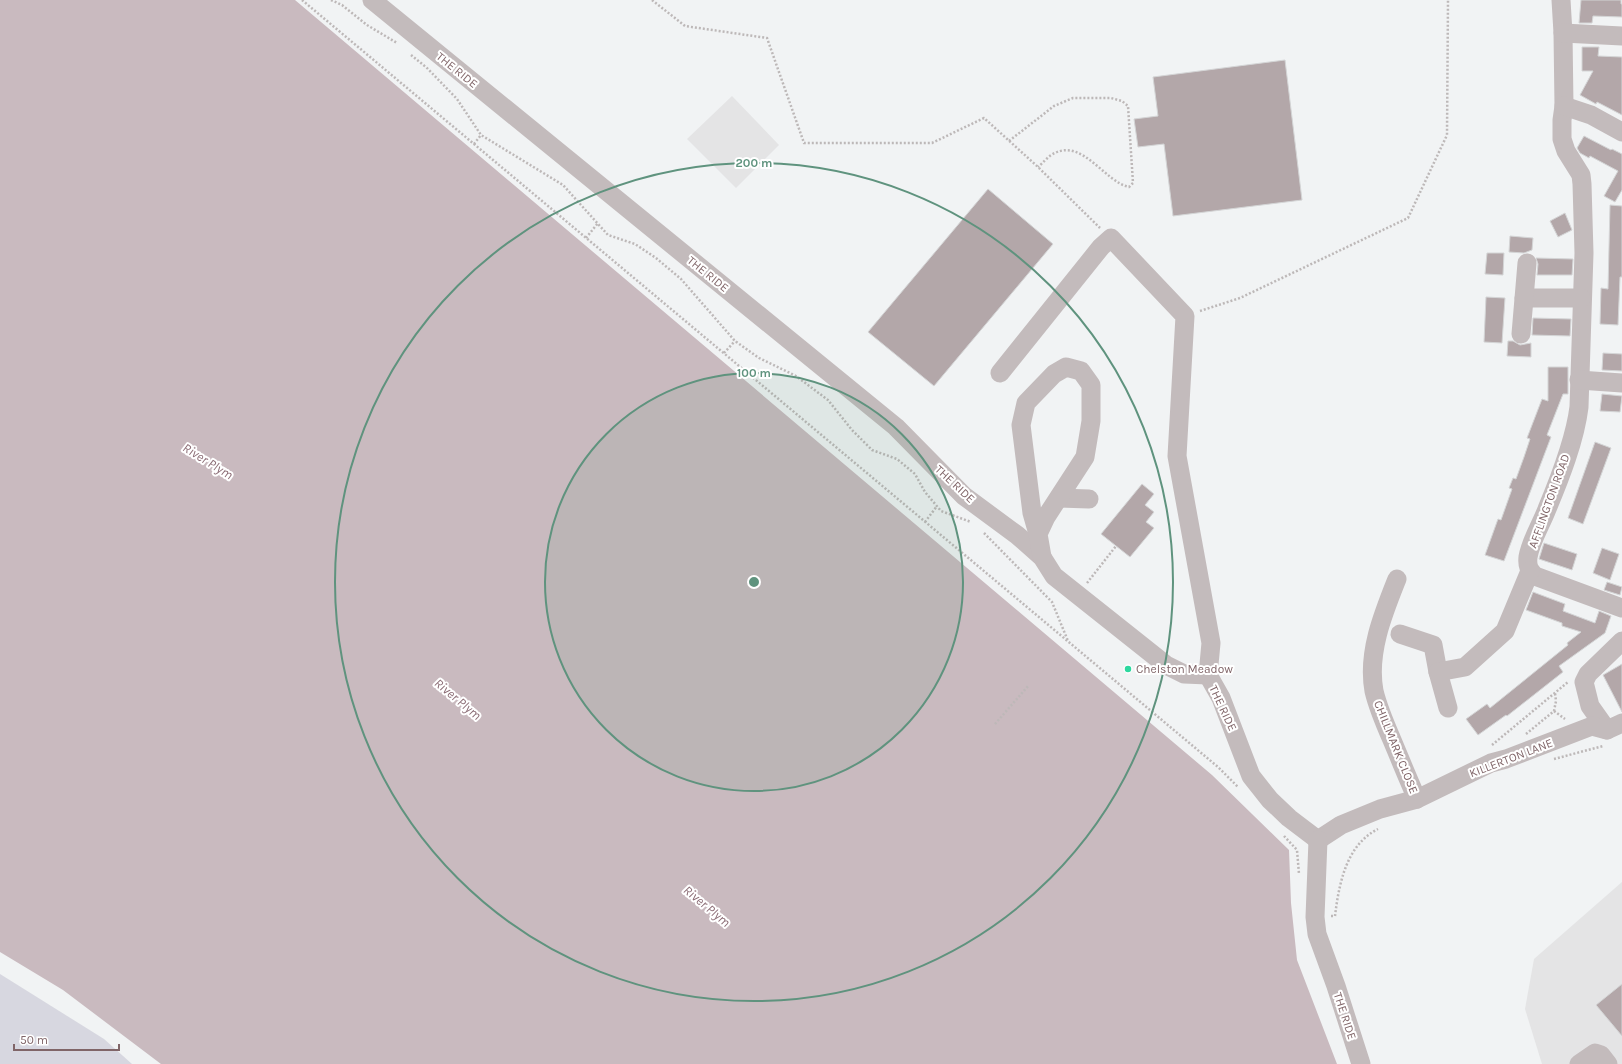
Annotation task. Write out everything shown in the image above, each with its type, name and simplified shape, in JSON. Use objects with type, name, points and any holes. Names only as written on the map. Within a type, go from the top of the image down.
[{"type":"street","name":"THE RIDE","points":[[372,0],[896,427],[964,496],[1018,536],[1042,556],[1054,576],[1166,665],[1184,674],[1208,675],[1221,698],[1251,776],[1270,800],[1289,818],[1318,840],[1315,917],[1317,934],[1336,986],[1361,1064]]},
{"type":"street","name":"AFFLINGTON ROAD","points":[[1530,571],[1528,566],[1528,556],[1547,509],[1577,423],[1579,407],[1581,298],[1584,253],[1582,184],[1580,175],[1566,151],[1562,139],[1564,106],[1561,0]]},
{"type":"street","points":[[1563,33],[1622,36]]},
{"type":"street","points":[[1564,106],[1590,115],[1622,132]]},
{"type":"street","points":[[1000,373],[1101,247],[1111,238],[1185,316],[1178,456],[1211,643],[1208,675]]},
{"type":"street","points":[[1520,334],[1527,263]]},
{"type":"street","points":[[1524,298],[1581,298]]},
{"type":"street","points":[[1038,534],[1046,517],[1085,457],[1091,421],[1091,385],[1081,371],[1066,367],[1054,374],[1026,403],[1021,425],[1032,512],[1042,556]]},
{"type":"street","points":[[1580,380],[1622,383]]},
{"type":"street","points":[[1059,498],[1089,499]]},
{"type":"street","points":[[1438,672],[1465,667],[1505,632],[1530,571],[1535,576],[1622,608]]},
{"type":"street","name":"CHILLMARK CLOSE","points":[[1397,579],[1384,614],[1375,647],[1373,678],[1374,690],[1380,713],[1417,799]]},
{"type":"street","points":[[1400,634],[1433,645],[1438,672],[1448,708]]},
{"type":"street","name":"KILLERTON LANE","points":[[1615,726],[1590,706],[1584,682],[1588,674],[1622,641]]},
{"type":"street","name":"KILLERTON LANE","points":[[1318,840],[1341,825],[1380,809],[1417,799],[1491,763],[1506,759],[1592,726],[1615,726]]},
{"type":"street","points":[[1579,1064],[1592,1054],[1596,1053],[1601,1055],[1608,1064]]},
{"type":"path","points":[[302,0],[1218,767],[1239,789]]},
{"type":"path","points":[[331,0],[342,5],[367,25],[398,44]]},
{"type":"path","points":[[652,0],[685,26],[767,38],[804,143],[932,142],[984,118],[1038,167],[1111,238]]},
{"type":"path","points":[[1185,316],[1240,298],[1408,218],[1447,135],[1448,0]]},
{"type":"path","points":[[410,54],[427,68],[457,99],[482,135],[563,185],[598,222],[608,235],[635,244],[656,258],[680,279],[735,341],[759,358],[796,376],[828,400],[852,430],[872,450],[897,459],[915,474],[925,492],[941,511],[977,525],[968,515]]},
{"type":"path","points":[[1010,141],[1054,106],[1073,98],[1111,98],[1122,101],[1128,106],[1133,183],[1129,187],[1120,185],[1093,162],[1078,153],[1064,150],[1054,153],[1038,167]]},
{"type":"path","points":[[474,144],[482,135]]},
{"type":"path","points":[[586,238],[598,222]]},
{"type":"path","points":[[724,353],[735,341]]},
{"type":"path","points":[[926,522],[937,506]]},
{"type":"path","points":[[982,530],[1052,602],[1068,642]]},
{"type":"path","points":[[1097,571],[1116,546]]},
{"type":"path","points":[[995,724],[1028,685]]},
{"type":"path","points":[[1491,745],[1555,693],[1556,701],[1554,711]]},
{"type":"path","points":[[1315,917],[1335,916],[1340,882],[1347,862],[1371,832],[1384,826]]},
{"type":"path","points":[[1281,833],[1297,850],[1300,880]]},
{"type":"shaded area","points":[[732,96],[779,145],[736,188],[687,139]]},
{"type":"shaded area","points":[[1622,882],[1622,1064],[1542,1064],[1525,1009],[1534,959]]},
{"type":"shaded area","points":[[0,974],[104,1039],[132,1064],[0,1064]]},
{"type":"water","name":"River Plym","points":[[0,0],[295,0],[1212,775],[1289,850],[1291,903],[1297,960],[1337,1064],[161,1064],[63,990],[0,952]]},
{"type":"building","points":[[1581,0],[1621,0],[1622,17],[1593,16],[1592,23],[1579,23]]},
{"type":"building","points":[[1582,47],[1599,47],[1598,56],[1622,57],[1622,115],[1597,102],[1596,104],[1580,95],[1593,71],[1582,71]]},
{"type":"building","points":[[1285,60],[1302,200],[1173,216],[1164,144],[1138,147],[1134,119],[1158,116],[1153,77]]},
{"type":"building","points":[[1584,136],[1622,154],[1622,190],[1615,202],[1604,196],[1618,171],[1590,156],[1589,158],[1580,153],[1577,148]]},
{"type":"building","points":[[988,189],[1053,244],[934,386],[868,332]]},
{"type":"building","points":[[1610,205],[1622,206],[1622,277],[1620,277],[1618,325],[1600,324],[1601,288],[1608,289]]},
{"type":"building","points":[[1565,213],[1572,230],[1558,237],[1550,221]]},
{"type":"building","points":[[1510,236],[1533,238],[1532,250],[1524,253],[1509,252]]},
{"type":"building","points":[[1487,253],[1504,253],[1503,275],[1485,274]]},
{"type":"building","points":[[1536,258],[1573,259],[1572,275],[1537,275],[1538,264]]},
{"type":"building","points":[[1486,297],[1505,298],[1502,343],[1484,342]]},
{"type":"building","points":[[1533,318],[1571,319],[1570,336],[1532,335]]},
{"type":"building","points":[[1508,341],[1513,341],[1520,345],[1531,343],[1531,357],[1507,356]]},
{"type":"building","points":[[1603,353],[1622,354],[1622,371],[1602,370]]},
{"type":"building","points":[[1548,367],[1568,367],[1568,394],[1563,394],[1547,435],[1551,437],[1504,561],[1485,555],[1498,519],[1501,520],[1512,489],[1509,488],[1513,478],[1516,479],[1530,439],[1527,438],[1542,399],[1548,401]]},
{"type":"building","points":[[1602,394],[1622,396],[1620,412],[1600,411]]},
{"type":"building","points":[[1595,442],[1611,448],[1583,524],[1568,518]]},
{"type":"building","points":[[1142,484],[1154,494],[1145,505],[1154,512],[1146,522],[1154,528],[1130,557],[1101,534]]},
{"type":"building","points":[[1544,543],[1577,554],[1572,570],[1539,559]]},
{"type":"building","points":[[1602,548],[1619,554],[1610,580],[1593,573]]},
{"type":"building","points":[[1607,582],[1622,587],[1620,595],[1604,590]]},
{"type":"building","points":[[1533,592],[1565,604],[1563,611],[1595,623],[1599,611],[1611,616],[1605,633],[1559,666],[1563,672],[1507,716],[1506,715],[1478,735],[1466,719],[1487,704],[1490,708],[1568,645],[1567,643],[1581,632],[1562,626],[1562,623],[1526,610]]},
{"type":"building","points":[[1622,664],[1622,712],[1603,675]]},
{"type":"building","points":[[1622,984],[1622,1036],[1596,1005]]},
{"type":"place","name":"Chelston Meadow","points":[[1128,669]]}]
